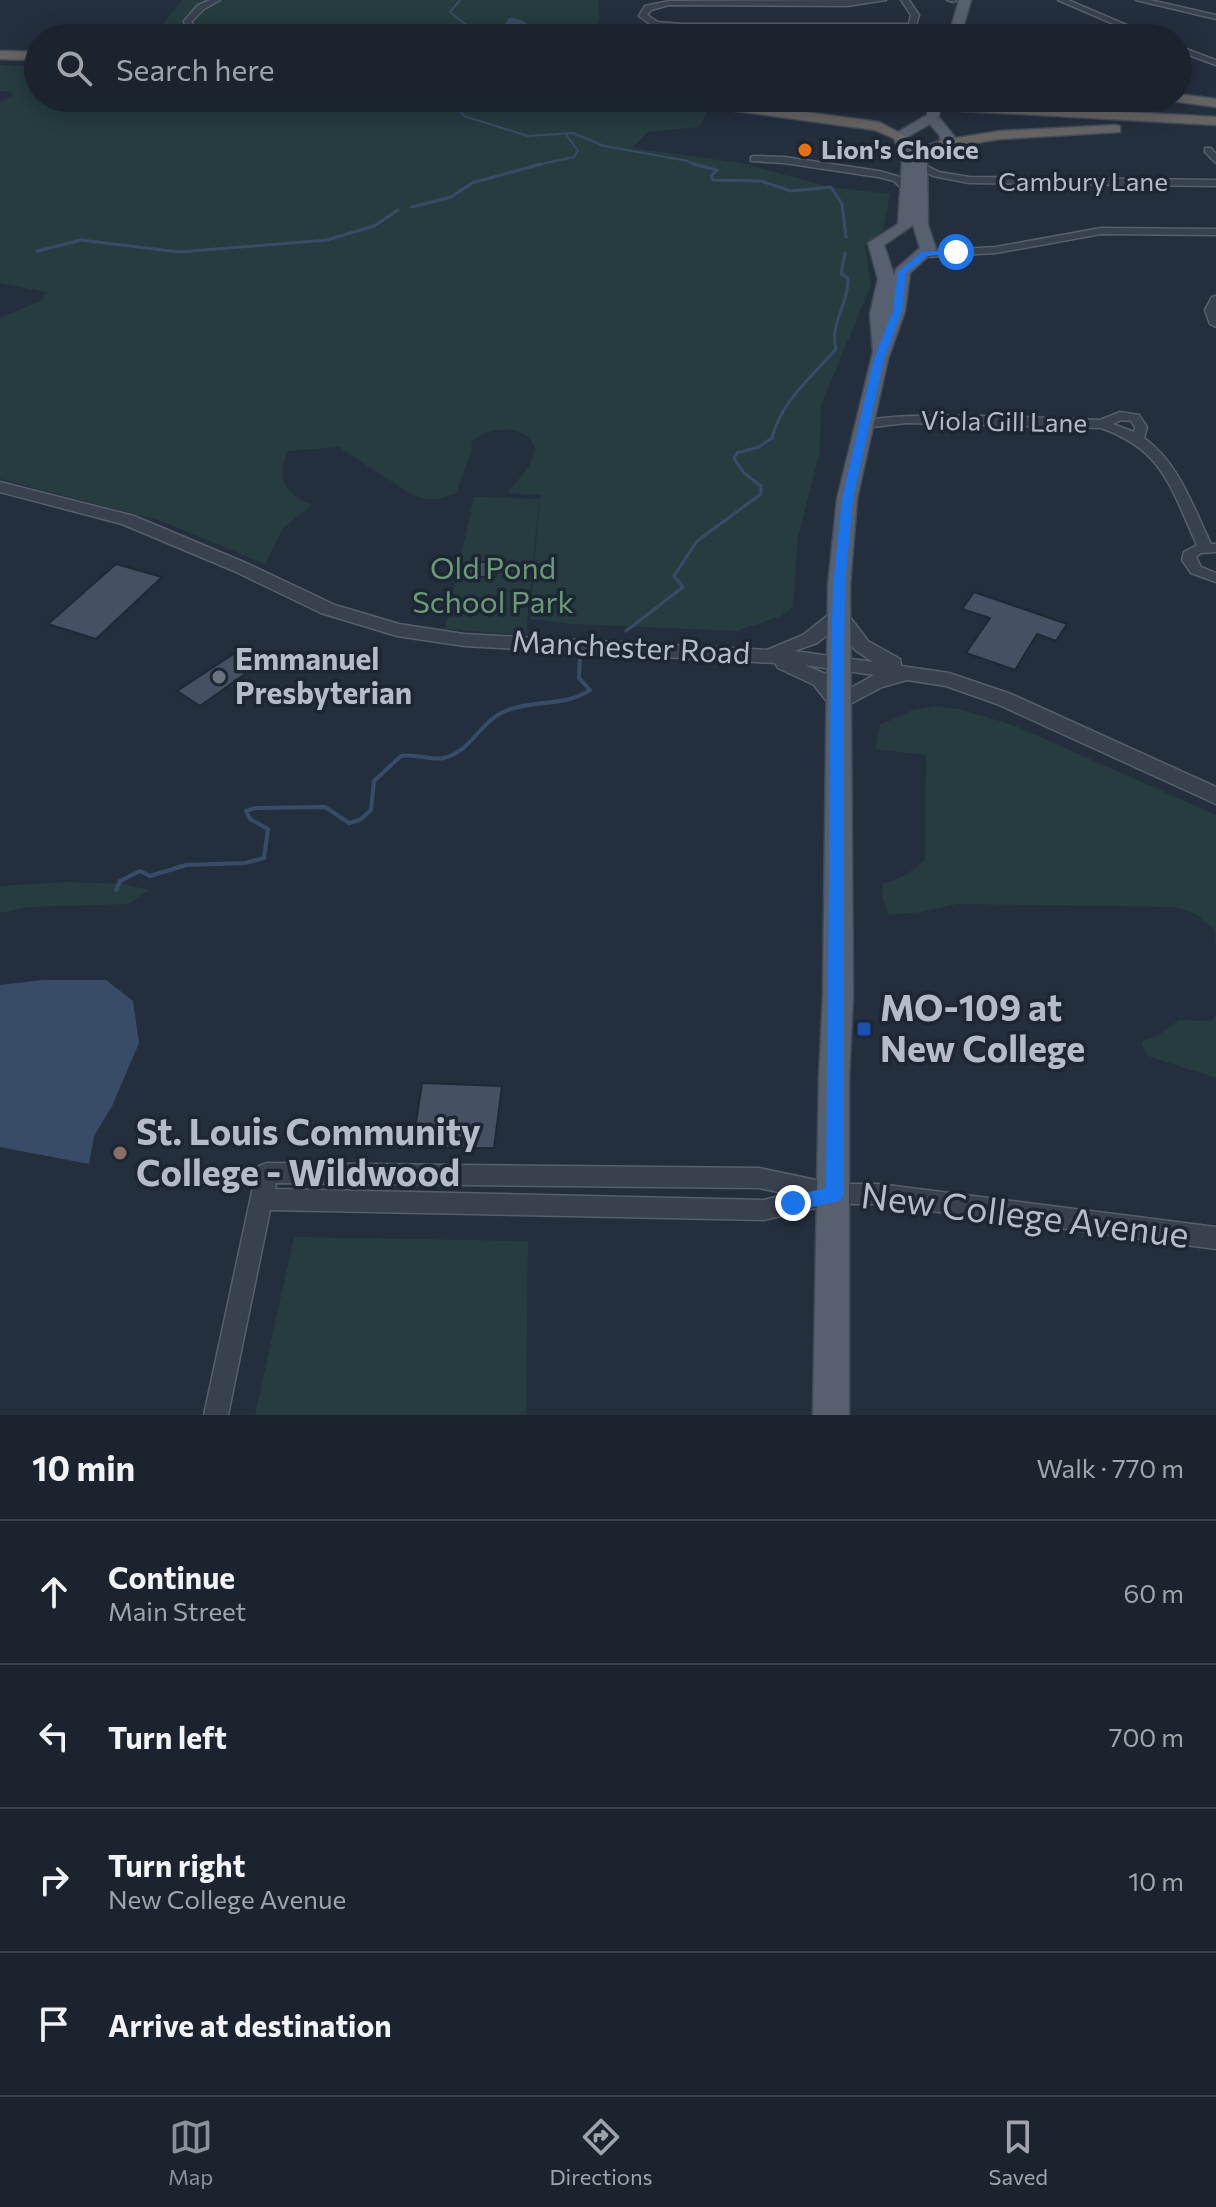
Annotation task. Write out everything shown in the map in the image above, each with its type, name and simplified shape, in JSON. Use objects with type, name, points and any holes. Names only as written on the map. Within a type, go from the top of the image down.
[{"type":"highway","points":[[0,45],[24,46]]},
{"type":"highway","points":[[0,55],[24,56]]},
{"type":"highway","points":[[1192,100],[1216,103]]},
{"type":"highway","points":[[1192,109],[1216,110]]},
{"type":"highway","points":[[774,112],[879,126],[903,136]]},
{"type":"highway","points":[[1034,112],[1216,123]]},
{"type":"highway","points":[[943,142],[1000,135],[1216,123]]},
{"type":"main road","points":[[948,24],[952,0]]},
{"type":"main road","points":[[958,24],[965,0]]},
{"type":"main road","points":[[934,112],[932,118],[943,142]]},
{"type":"main road","points":[[903,136],[932,118]]},
{"type":"main road","points":[[903,136],[917,146],[943,142]]},
{"type":"main road","points":[[903,136],[915,166]]},
{"type":"main road","points":[[882,244],[905,226],[915,166],[921,154],[943,142]]},
{"type":"main road","points":[[913,185],[925,249]]},
{"type":"main road","points":[[882,244],[897,258],[925,249]]},
{"type":"main road","points":[[879,359],[878,314],[886,279],[882,244]]},
{"type":"main road","points":[[831,1415],[837,662],[843,531],[879,359],[893,327],[902,272],[925,249]]},
{"type":"street","points":[[189,24],[201,7],[216,0]]},
{"type":"street","points":[[647,8],[638,4],[847,4],[882,0]]},
{"type":"street","points":[[905,0],[914,11],[912,24]]},
{"type":"street","points":[[1063,0],[1120,24]]},
{"type":"street","points":[[1140,0],[1216,17]]},
{"type":"street","points":[[658,4],[647,8],[644,18],[665,24]]},
{"type":"street","points":[[1192,54],[1216,63]]},
{"type":"street","points":[[1208,150],[1216,160]]},
{"type":"street","points":[[754,159],[784,160],[879,174],[913,185]]},
{"type":"street","points":[[879,174],[915,166]]},
{"type":"street","name":"Cambury Lane","points":[[915,166],[950,178]]},
{"type":"street","name":"Cambury Lane","points":[[913,185],[950,178],[1216,183]]},
{"type":"street","points":[[925,249],[996,250],[1101,231],[1216,230]]},
{"type":"street","points":[[1216,299],[1211,310],[1216,324]]},
{"type":"street","name":"Viola Gill Lane","points":[[869,402],[906,419]]},
{"type":"street","name":"Viola Gill Lane","points":[[864,424],[906,419],[1102,424],[1139,437],[1156,451],[1210,548],[1192,551],[1189,560],[1196,570],[1216,578]]},
{"type":"street","name":"Manchester Road","points":[[0,487],[128,520],[240,567],[328,609],[397,630],[464,640],[764,655],[837,662],[949,680],[1004,699],[1216,796]]},
{"type":"street","points":[[764,655],[810,639],[839,616],[854,642],[865,651],[919,675]]},
{"type":"street","points":[[764,655],[803,669],[821,680],[839,703],[877,681],[919,675]]},
{"type":"street","name":"New College Avenue","points":[[835,1194],[764,1210],[262,1199],[267,1173],[759,1178],[835,1194],[909,1197],[1216,1238]]},
{"type":"street","points":[[216,1415],[262,1199]]},
{"type":"green space","points":[[182,0],[598,0],[599,21],[596,24],[163,24]]},
{"type":"green space","points":[[0,65],[24,66],[24,112],[707,112],[699,127],[648,132],[632,148],[741,163],[829,187],[890,194],[883,230],[865,246],[871,285],[821,405],[820,452],[798,537],[793,607],[781,616],[737,631],[573,624],[530,619],[540,495],[508,493],[529,466],[535,449],[531,441],[516,431],[488,432],[472,441],[456,493],[438,499],[425,499],[409,493],[339,447],[288,451],[283,469],[285,484],[295,496],[312,505],[283,528],[265,564],[161,521],[0,479],[0,318],[43,300],[45,292],[0,283],[0,102],[12,96],[11,92],[0,91]]},
{"type":"green space","name":"Old Pond School Park","points":[[474,497],[539,499],[526,635],[445,629]]},
{"type":"green space","points":[[936,706],[959,709],[1013,725],[1216,815],[1216,954],[1215,930],[1195,914],[1175,907],[957,904],[889,915],[882,896],[883,884],[906,875],[925,860],[926,755],[875,749],[880,725],[913,710]]},
{"type":"green space","points":[[67,882],[124,884],[149,890],[128,904],[29,907],[0,913],[0,886]]},
{"type":"green space","points":[[1216,1016],[1216,1078],[1148,1056],[1141,1042],[1157,1036],[1179,1020],[1211,1021]]},
{"type":"green space","points":[[294,1237],[528,1241],[526,1415],[255,1415]]},
{"type":"water","points":[[509,18],[515,18],[527,24],[505,24]]},
{"type":"water","points":[[43,980],[106,980],[133,1001],[139,1043],[112,1106],[94,1136],[89,1164],[0,1147],[0,985]]},
{"type":"building","points":[[841,144],[862,148],[851,160],[829,156]]},
{"type":"building","points":[[471,562],[499,562],[495,577],[468,577]]},
{"type":"building","points":[[116,564],[162,577],[96,639],[48,624]]},
{"type":"building","points":[[974,592],[1067,624],[1056,641],[1037,634],[1015,670],[966,653],[990,618],[962,609]]},
{"type":"building","name":"Emmanuel Presbyterian","points":[[238,651],[259,664],[200,706],[177,691]]},
{"type":"building","points":[[422,1083],[502,1086],[494,1148],[412,1148]]},
{"type":"waterway","points":[[460,0],[450,12],[465,24]]},
{"type":"waterway","points":[[461,112],[464,116],[528,136],[573,133],[604,146],[694,164]]},
{"type":"waterway","points":[[540,164],[574,157],[578,151],[566,134]]},
{"type":"waterway","points":[[412,207],[451,197],[472,183],[540,164]]},
{"type":"waterway","points":[[532,166],[540,164]]},
{"type":"waterway","points":[[694,164],[717,170],[711,176],[713,180],[761,181],[791,191],[831,187],[842,204],[846,237]]},
{"type":"waterway","points":[[37,251],[81,240],[179,252],[327,240],[374,226],[398,210]]},
{"type":"waterway","points":[[626,631],[683,587],[674,576],[697,541],[761,494],[761,486],[744,473],[734,458],[737,453],[759,447],[772,438],[790,401],[836,349],[835,331],[848,278],[841,274],[845,253]]},
{"type":"waterway","points":[[116,890],[120,881],[140,871],[150,876],[186,865],[245,863],[264,858],[268,829],[250,819],[246,811],[255,808],[325,807],[349,823],[360,820],[371,810],[374,781],[401,756],[433,759],[453,755],[501,713],[523,706],[570,699],[590,690],[579,678],[580,655]]},
{"type":"place","name":"Lion's Choice","points":[[805,150]]},
{"type":"place","name":"Emmanuel Presbyterian","points":[[219,677]]},
{"type":"place","name":"MO-109 at New College","points":[[864,1029]]},
{"type":"place","name":"St. Louis Community College - Wildwood","points":[[120,1153]]},
{"type":"route","points":[[793,1203],[835,1194],[837,662],[839,586],[847,499],[879,359],[897,311],[902,272],[925,254],[956,252]]}]
